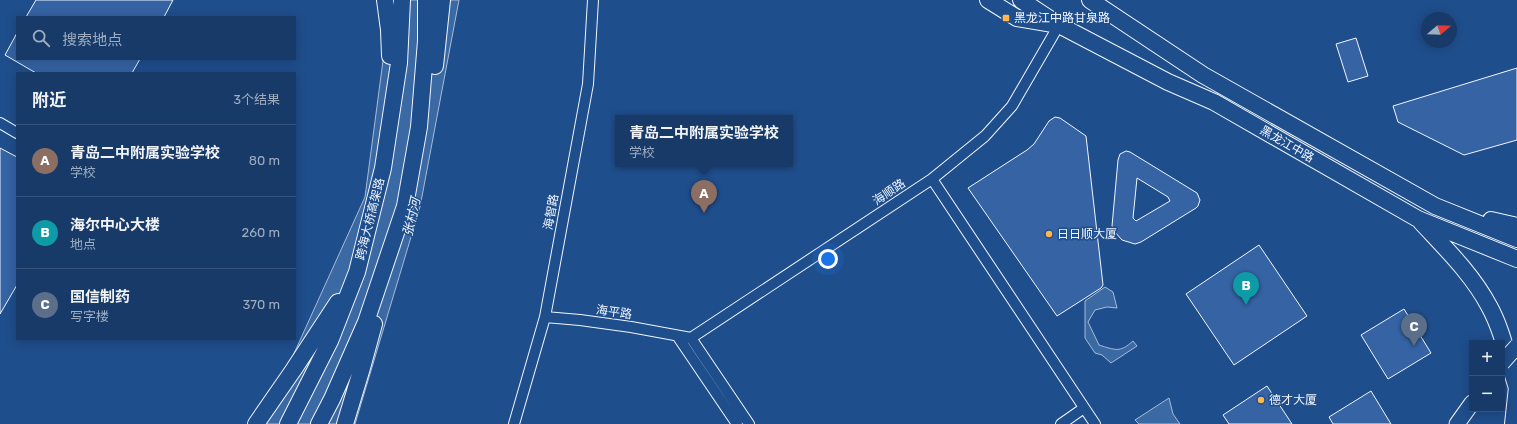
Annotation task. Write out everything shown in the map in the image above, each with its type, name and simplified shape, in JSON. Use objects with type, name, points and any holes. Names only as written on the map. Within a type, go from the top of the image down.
[{"type":"highway","points":[[385,0],[389,30],[391,67],[389,127]]},
{"type":"highway","name":"跨海大桥高架路","points":[[288,424],[330,341],[357,272],[383,168],[399,63],[402,0]]},
{"type":"highway","points":[[345,424],[362,368],[405,206],[419,127],[426,41],[426,0]]},
{"type":"highway","points":[[419,127],[434,77],[442,0]]},
{"type":"highway","name":"黑龙江中路","points":[[988,0],[1017,18],[1060,25]]},
{"type":"highway","name":"黑龙江中路","points":[[1021,0],[1060,25],[1168,82],[1214,102],[1418,219],[1517,259]]},
{"type":"highway","name":"黑龙江中路","points":[[1096,2],[1202,74],[1435,206],[1517,239]]},
{"type":"highway","points":[[319,424],[332,399],[366,322],[405,206]]},
{"type":"highway","points":[[1435,206],[1517,226]]},
{"type":"highway","points":[[1418,219],[1465,270],[1490,306],[1502,337],[1517,387],[1513,424]]},
{"type":"highway","points":[[256,424],[294,369],[357,272]]},
{"type":"main road","points":[[1505,360],[1517,346]]},
{"type":"main road","points":[[1457,424],[1469,407]]},
{"type":"street","name":"海智路","points":[[514,424],[545,317],[588,84],[593,0]]},
{"type":"street","name":"海顺路","points":[[691,338],[932,178],[985,136],[1012,106],[1060,25]]},
{"type":"street","points":[[0,123],[16,132]]},
{"type":"street","points":[[932,178],[1095,424]]},
{"type":"street","name":"海平路","points":[[545,317],[631,327],[691,338]]},
{"type":"street","points":[[678,336],[737,424]]},
{"type":"street","points":[[691,338],[749,424]]},
{"type":"street","points":[[1061,424],[1084,408]]},
{"type":"water","name":"张村河","points":[[391,0],[459,0],[420,207],[355,424],[262,424],[365,197]]},
{"type":"water","points":[[1105,287],[1113,292],[1117,308],[1107,307],[1095,310],[1088,322],[1099,345],[1121,349],[1133,341],[1137,346],[1111,363],[1102,355],[1095,353],[1085,338],[1085,301]]},
{"type":"water","points":[[1169,398],[1173,414],[1180,424],[1139,424],[1135,420]]},
{"type":"building","points":[[36,0],[173,0],[165,16],[27,16]]},
{"type":"building","points":[[16,35],[16,60],[139,60],[133,72],[34,72],[5,55]]},
{"type":"building","points":[[1356,38],[1368,76],[1348,82],[1336,44]]},
{"type":"building","points":[[1517,68],[1517,140],[1464,155],[1398,122],[1393,106]]},
{"type":"building","name":"日日顺大厦","points":[[1055,117],[1060,118],[1086,136],[1103,285],[1101,288],[1057,316],[968,188],[1027,150],[1034,144],[1049,121]]},
{"type":"building","points":[[0,148],[16,156],[16,287],[0,314]]},
{"type":"building","points":[[1126,151],[1130,152],[1197,193],[1200,200],[1198,206],[1141,242],[1135,244],[1122,240],[1114,231],[1112,226],[1118,160],[1120,154]],"holes":[[[1137,178],[1168,197],[1170,201],[1136,221],[1133,218]]]},
{"type":"building","points":[[1259,245],[1307,316],[1234,365],[1186,294]]},
{"type":"building","points":[[1404,309],[1431,353],[1388,379],[1361,335]]},
{"type":"building","name":"德才大厦","points":[[1267,386],[1292,424],[1229,424],[1223,415]]},
{"type":"building","points":[[1371,391],[1391,424],[1333,424],[1329,417]]},
{"type":"place","name":"黑龙江中路甘泉路","points":[[1006,18]]},
{"type":"place","name":"青岛二中附属实验学校","points":[[704,213]]},
{"type":"place","name":"日日顺大厦","points":[[1049,234]]},
{"type":"place","name":"海尔中心大楼","points":[[1246,305]]},
{"type":"place","name":"国信制药","points":[[1414,346]]},
{"type":"place","name":"德才大厦","points":[[1261,400]]}]
